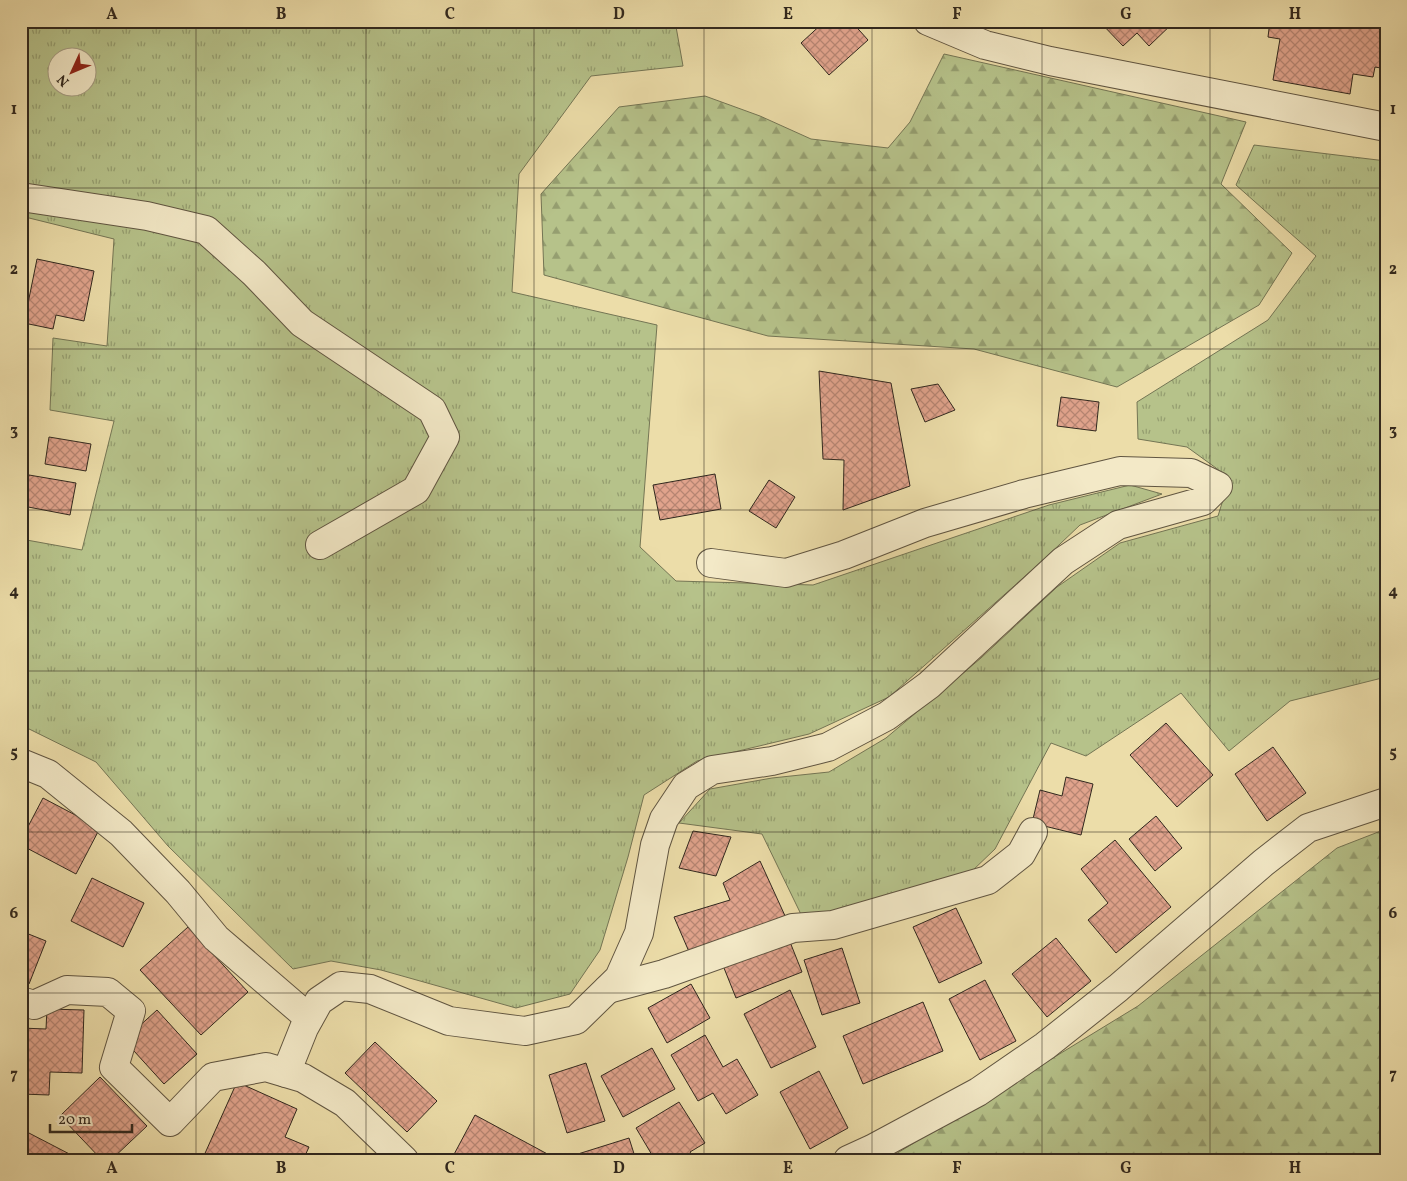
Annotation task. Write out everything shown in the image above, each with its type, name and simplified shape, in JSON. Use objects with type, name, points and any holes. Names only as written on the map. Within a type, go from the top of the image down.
[{"type":"street","points":[[928,21],[985,45],[1050,61],[1386,126]]},
{"type":"street","points":[[21,197],[147,216],[206,230],[254,273],[302,323],[432,410],[445,437],[416,490],[320,545]]},
{"type":"street","points":[[286,1073],[309,1018],[319,1002],[341,986],[370,990],[449,1021],[525,1031],[576,1020],[619,978],[639,933],[655,845],[664,819],[686,786],[712,770],[772,761],[828,747],[887,716],[929,685],[1063,561],[1118,526],[1203,501],[1218,486],[1191,472],[1120,471],[1024,494],[926,523],[844,555],[786,573],[711,563]]},
{"type":"street","points":[[21,763],[48,774],[121,833],[178,892],[216,938],[309,1018]]},
{"type":"street","points":[[848,1160],[978,1092],[1044,1046],[1118,988],[1263,863],[1308,828],[1386,802]]},
{"type":"street","points":[[608,989],[664,974],[794,928],[833,925],[988,880],[1022,854],[1033,832]]},
{"type":"street","points":[[21,1001],[34,1005],[67,990],[108,992],[131,1011],[114,1067],[170,1122],[213,1077],[266,1067],[303,1078],[345,1103],[404,1160]]},
{"type":"green space","points":[[21,21],[675,21],[683,66],[591,76],[519,174],[512,292],[657,325],[640,547],[676,581],[813,585],[1049,505],[1130,485],[1162,494],[1080,525],[889,697],[809,734],[697,761],[644,795],[628,857],[600,950],[570,994],[516,1008],[381,970],[331,961],[293,969],[168,846],[96,762],[21,725],[21,539],[82,550],[114,421],[50,410],[53,338],[107,346],[114,239],[21,216]]},
{"type":"green space","points":[[944,54],[1246,122],[1221,184],[1292,253],[1259,305],[1117,387],[974,349],[768,336],[544,275],[541,194],[619,107],[705,96],[760,116],[811,139],[888,148],[910,122]]},
{"type":"green space","points":[[1254,145],[1386,161],[1386,677],[1290,701],[1229,751],[1181,693],[1086,756],[1051,743],[995,849],[946,896],[812,937],[762,834],[679,823],[710,789],[772,778],[829,772],[886,738],[981,658],[1057,587],[1120,543],[1218,516],[1227,487],[1216,468],[1187,447],[1138,439],[1137,402],[1268,320],[1316,256],[1236,185]]},
{"type":"green space","points":[[1386,829],[1386,1160],[886,1160],[1138,1006],[1337,848]]},
{"type":"building","points":[[825,21],[851,21],[868,40],[829,75],[801,43]]},
{"type":"building","points":[[1099,21],[1175,21],[1149,46],[1137,33],[1123,46]]},
{"type":"building","points":[[1270,21],[1354,21],[1386,27],[1386,69],[1375,67],[1373,77],[1353,74],[1350,94],[1273,80],[1280,39],[1268,37]]},
{"type":"building","points":[[37,259],[94,271],[84,321],[56,315],[53,329],[24,323]]},
{"type":"building","points":[[819,371],[891,383],[910,486],[843,510],[844,460],[823,459]]},
{"type":"building","points":[[938,384],[955,410],[925,422],[911,389]]},
{"type":"building","points":[[1061,397],[1099,402],[1096,431],[1057,426]]},
{"type":"building","points":[[49,437],[91,444],[86,471],[45,464]]},
{"type":"building","points":[[715,474],[721,509],[660,520],[653,485]]},
{"type":"building","points":[[29,475],[76,483],[70,515],[23,506]]},
{"type":"building","points":[[769,480],[795,497],[776,528],[749,511]]},
{"type":"building","points":[[1166,723],[1213,775],[1177,807],[1130,755]]},
{"type":"building","points":[[1273,747],[1306,793],[1267,821],[1235,774]]},
{"type":"building","points":[[1066,777],[1093,784],[1081,835],[1032,823],[1040,790],[1062,796]]},
{"type":"building","points":[[43,798],[100,828],[76,874],[21,845],[21,840]]},
{"type":"building","points":[[1156,816],[1182,848],[1155,871],[1129,839]]},
{"type":"building","points":[[693,831],[731,837],[716,876],[679,868]]},
{"type":"building","points":[[1115,840],[1171,907],[1116,953],[1088,920],[1108,903],[1081,869]]},
{"type":"building","points":[[760,861],[786,918],[690,954],[674,917],[730,900],[723,883]]},
{"type":"building","points":[[92,878],[144,903],[123,947],[71,921]]},
{"type":"building","points":[[956,908],[982,963],[939,983],[913,927]]},
{"type":"building","points":[[188,927],[248,992],[201,1035],[140,970]]},
{"type":"building","points":[[21,931],[46,941],[29,984],[21,980]]},
{"type":"building","points":[[788,937],[802,972],[736,998],[720,958]]},
{"type":"building","points":[[1056,938],[1091,981],[1047,1017],[1012,974]]},
{"type":"building","points":[[842,948],[860,1003],[822,1015],[804,960]]},
{"type":"building","points":[[985,980],[1016,1041],[980,1060],[949,999]]},
{"type":"building","points":[[691,984],[710,1018],[667,1043],[648,1008]]},
{"type":"building","points":[[790,990],[816,1047],[771,1068],[744,1014]]},
{"type":"building","points":[[923,1002],[943,1051],[863,1084],[843,1036]]},
{"type":"building","points":[[47,1009],[84,1010],[82,1073],[50,1072],[49,1095],[21,1094],[21,1028],[46,1029]]},
{"type":"building","points":[[157,1010],[197,1054],[164,1084],[124,1040]]},
{"type":"building","points":[[705,1035],[723,1067],[737,1059],[758,1095],[726,1114],[713,1093],[698,1101],[671,1055]]},
{"type":"building","points":[[375,1042],[437,1101],[407,1132],[345,1073]]},
{"type":"building","points":[[652,1048],[675,1089],[623,1117],[601,1076]]},
{"type":"building","points":[[586,1063],[605,1121],[567,1133],[549,1075]]},
{"type":"building","points":[[819,1071],[848,1128],[810,1149],[780,1092]]},
{"type":"building","points":[[100,1077],[147,1126],[111,1160],[102,1160],[60,1116]]},
{"type":"building","points":[[237,1082],[297,1109],[285,1137],[309,1147],[303,1160],[202,1160]]},
{"type":"building","points":[[679,1102],[705,1143],[690,1152],[695,1160],[655,1160],[636,1128]]},
{"type":"building","points":[[475,1115],[553,1157],[552,1160],[451,1160]]},
{"type":"building","points":[[27,1132],[81,1160],[21,1160],[21,1143]]},
{"type":"building","points":[[629,1138],[636,1160],[562,1159]]}]
